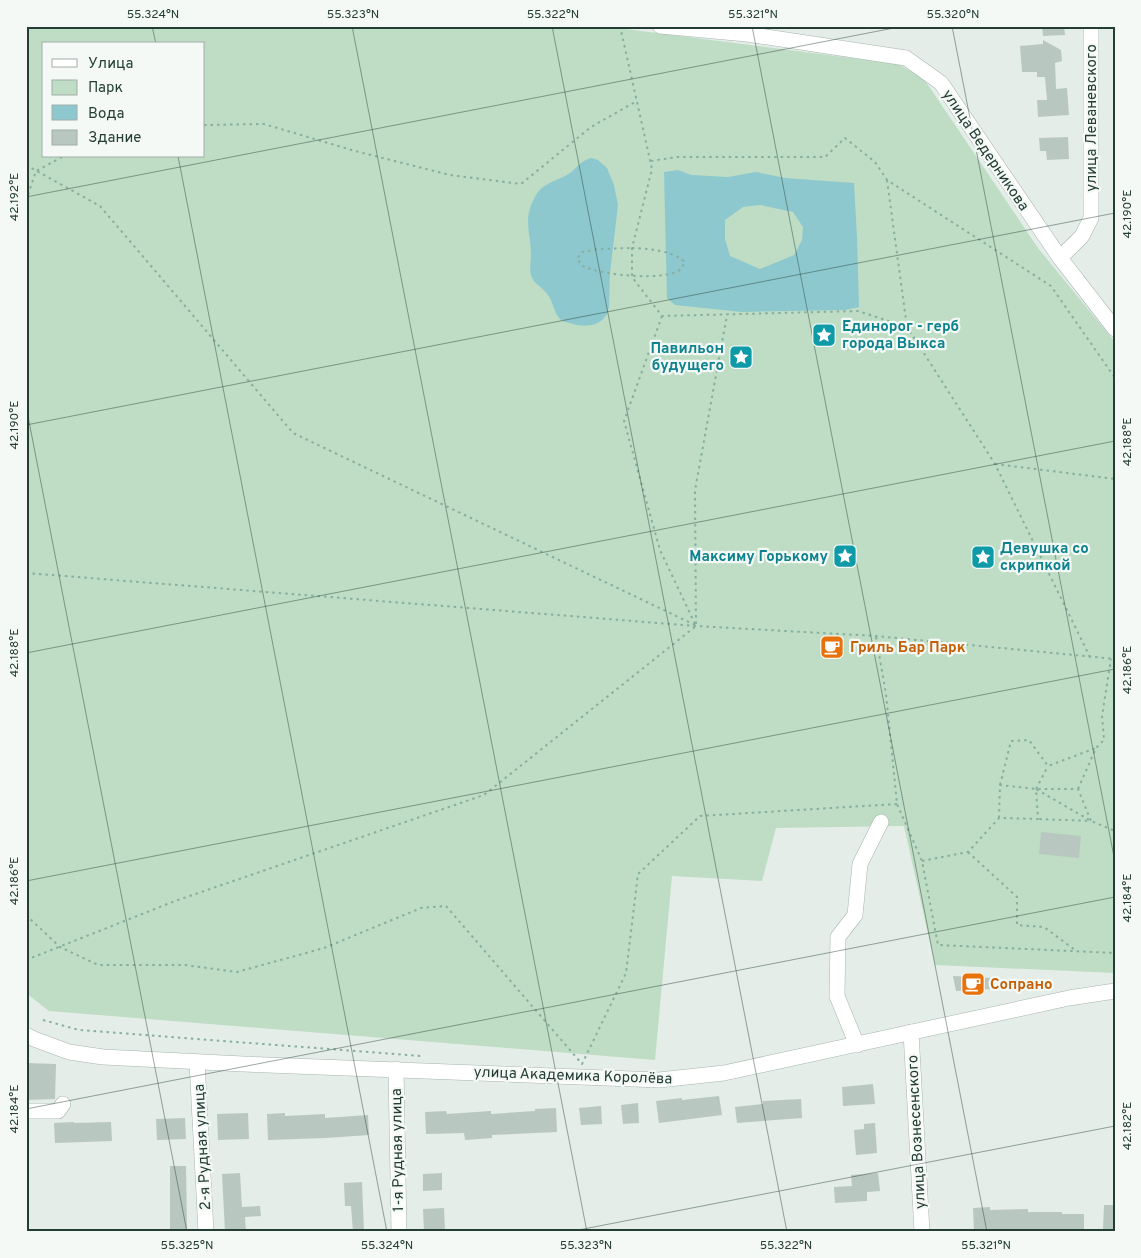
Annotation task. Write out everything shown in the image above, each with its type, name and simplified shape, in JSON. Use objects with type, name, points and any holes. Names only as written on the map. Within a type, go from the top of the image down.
[{"type":"street","name":"улица Ведерникова","points":[[660,26],[747,34],[906,58],[941,83],[1060,258],[1115,329]]},
{"type":"street","name":"улица Леваневского","points":[[1060,258],[1082,236],[1092,218],[1091,26]]},
{"type":"street","points":[[856,1045],[837,996],[838,937],[855,915],[860,864],[881,822]]},
{"type":"street","name":"улица Академика Королёва","points":[[26,1034],[34,1039],[70,1052],[103,1056],[197,1062],[659,1080],[724,1073],[1069,998],[1115,991]]},
{"type":"street","name":"улица Вознесенского","points":[[910,1032],[922,1232]]},
{"type":"street","name":"2-я Рудная улица","points":[[197,1062],[206,1232]]},
{"type":"street","name":"1-я Рудная улица","points":[[396,1069],[399,1232]]},
{"type":"street","points":[[26,1111],[58,1111],[63,1104]]},
{"type":"path","points":[[620,26],[652,169],[632,248],[632,276],[662,316]]},
{"type":"path","points":[[205,125],[264,124],[355,151],[450,175],[521,184],[591,127],[637,101]]},
{"type":"path","points":[[651,161],[668,157],[825,157],[845,138],[875,162],[887,180],[1051,286],[1115,378]]},
{"type":"path","points":[[26,227],[27,198],[36,171],[60,158]]},
{"type":"path","points":[[26,165],[100,206],[294,433],[696,626]]},
{"type":"path","points":[[887,180],[907,327],[995,464],[1090,657]]},
{"type":"path","points":[[632,248],[652,249],[679,256],[685,262],[681,268],[671,273],[632,276],[600,272],[583,266],[578,259],[582,252],[599,249],[632,248]]},
{"type":"path","points":[[662,316],[858,311],[907,327]]},
{"type":"path","points":[[696,626],[695,490],[727,315]]},
{"type":"path","points":[[662,316],[624,421],[660,550],[696,626]]},
{"type":"path","points":[[995,464],[1115,479]]},
{"type":"path","points":[[26,574],[696,626],[876,636],[1115,659]]},
{"type":"path","points":[[26,960],[175,901],[484,794],[696,626]]},
{"type":"path","points":[[876,636],[886,694],[898,804],[922,861],[938,944],[1115,953]]},
{"type":"path","points":[[1091,821],[1078,789],[1096,748],[1104,740],[1102,716],[1111,659]]},
{"type":"path","points":[[922,861],[968,852],[999,818],[1000,785],[1011,742],[1028,740],[1048,766]]},
{"type":"path","points":[[1038,819],[1036,789],[1048,766],[1096,748]]},
{"type":"path","points":[[1000,785],[1036,789],[1078,789]]},
{"type":"path","points":[[1036,789],[1091,821],[1115,831]]},
{"type":"path","points":[[26,915],[60,946],[98,965],[185,965],[237,972],[324,948],[421,908],[446,906],[582,1064],[626,973],[638,874],[700,816],[898,804]]},
{"type":"path","points":[[999,818],[1091,821]]},
{"type":"path","points":[[968,852],[1018,897],[1017,925],[1044,927],[1076,951]]},
{"type":"path","points":[[44,1020],[79,1030],[423,1056]]},
{"type":"green space","points":[[26,26],[602,26],[898,64],[924,79],[1038,248],[1115,342],[1115,973],[935,965],[904,826],[776,828],[762,881],[672,876],[655,1060],[49,1011],[26,993]]},
{"type":"water","points":[[592,158],[598,160],[607,168],[614,185],[618,205],[607,314],[600,322],[581,326],[560,319],[548,295],[532,278],[528,217],[533,201],[541,189],[567,175],[584,161]]},
{"type":"water","points":[[678,170],[691,175],[728,177],[756,172],[785,178],[854,183],[859,307],[845,310],[742,312],[675,305],[667,298],[664,172]],"holes":[[[760,205],[793,212],[803,227],[802,240],[794,255],[760,269],[730,256],[725,239],[725,220],[743,207]]]},
{"type":"building","points":[[1042,26],[1064,26],[1065,35],[1043,36]]},
{"type":"building","points":[[1043,40],[1061,50],[1062,61],[1055,63],[1056,89],[1067,88],[1069,115],[1038,117],[1037,100],[1047,100],[1045,77],[1037,77],[1037,72],[1022,72],[1020,46],[1043,44]]},
{"type":"building","points":[[1068,137],[1069,159],[1047,160],[1046,151],[1040,151],[1039,138]]},
{"type":"building","points":[[1041,832],[1081,836],[1079,858],[1039,854]]},
{"type":"building","name":"Сопрано","points":[[953,976],[993,978],[992,989],[956,991]]},
{"type":"building","points":[[26,1063],[56,1064],[55,1099],[26,1100]]},
{"type":"building","points":[[873,1084],[875,1104],[843,1106],[842,1087]]},
{"type":"building","points":[[719,1096],[722,1115],[659,1123],[656,1101]]},
{"type":"building","points":[[801,1099],[802,1118],[737,1123],[735,1107],[763,1104],[763,1101]]},
{"type":"building","points":[[638,1103],[639,1123],[623,1124],[621,1105]]},
{"type":"building","points":[[601,1106],[602,1124],[581,1125],[579,1108]]},
{"type":"building","points":[[556,1108],[557,1132],[492,1135],[492,1138],[465,1140],[464,1133],[426,1134],[425,1112],[446,1111],[447,1114],[491,1111],[491,1114]]},
{"type":"building","points":[[248,1113],[249,1139],[218,1140],[217,1114]]},
{"type":"building","points":[[285,1113],[285,1116],[325,1114],[325,1118],[368,1115],[369,1135],[268,1140],[267,1114]]},
{"type":"building","points":[[185,1118],[186,1139],[157,1140],[156,1119]]},
{"type":"building","points":[[111,1122],[112,1141],[55,1143],[54,1123]]},
{"type":"building","points":[[875,1123],[877,1153],[856,1155],[854,1130],[864,1129],[864,1124]]},
{"type":"building","points":[[170,1166],[186,1166],[187,1229],[170,1229]]},
{"type":"building","points":[[240,1173],[242,1207],[260,1206],[261,1216],[245,1217],[246,1232],[225,1232],[222,1174]]},
{"type":"building","points":[[442,1173],[442,1190],[423,1191],[423,1174]]},
{"type":"building","points":[[878,1173],[880,1191],[867,1192],[867,1201],[835,1203],[834,1187],[852,1186],[851,1175]]},
{"type":"building","points":[[362,1182],[364,1232],[353,1232],[351,1206],[345,1206],[344,1183]]},
{"type":"building","points":[[1104,1205],[1115,1205],[1115,1229],[1103,1229]]},
{"type":"building","points":[[990,1207],[990,1210],[1028,1209],[1028,1212],[1084,1214],[1084,1232],[1071,1232],[1071,1230],[974,1232],[973,1208]]},
{"type":"building","points":[[444,1208],[445,1232],[424,1232],[423,1209]]},
{"type":"place","name":"Единорог - герб города Выкса","points":[[824,335]]},
{"type":"place","name":"Павильон будущего","points":[[741,357]]},
{"type":"place","name":"Максиму Горькому","points":[[845,556]]},
{"type":"place","name":"Девушка со скрипкой","points":[[983,557]]},
{"type":"place","name":"Гриль Бар Парк","points":[[832,647]]},
{"type":"place","name":"Сопрано","points":[[973,984]]}]
